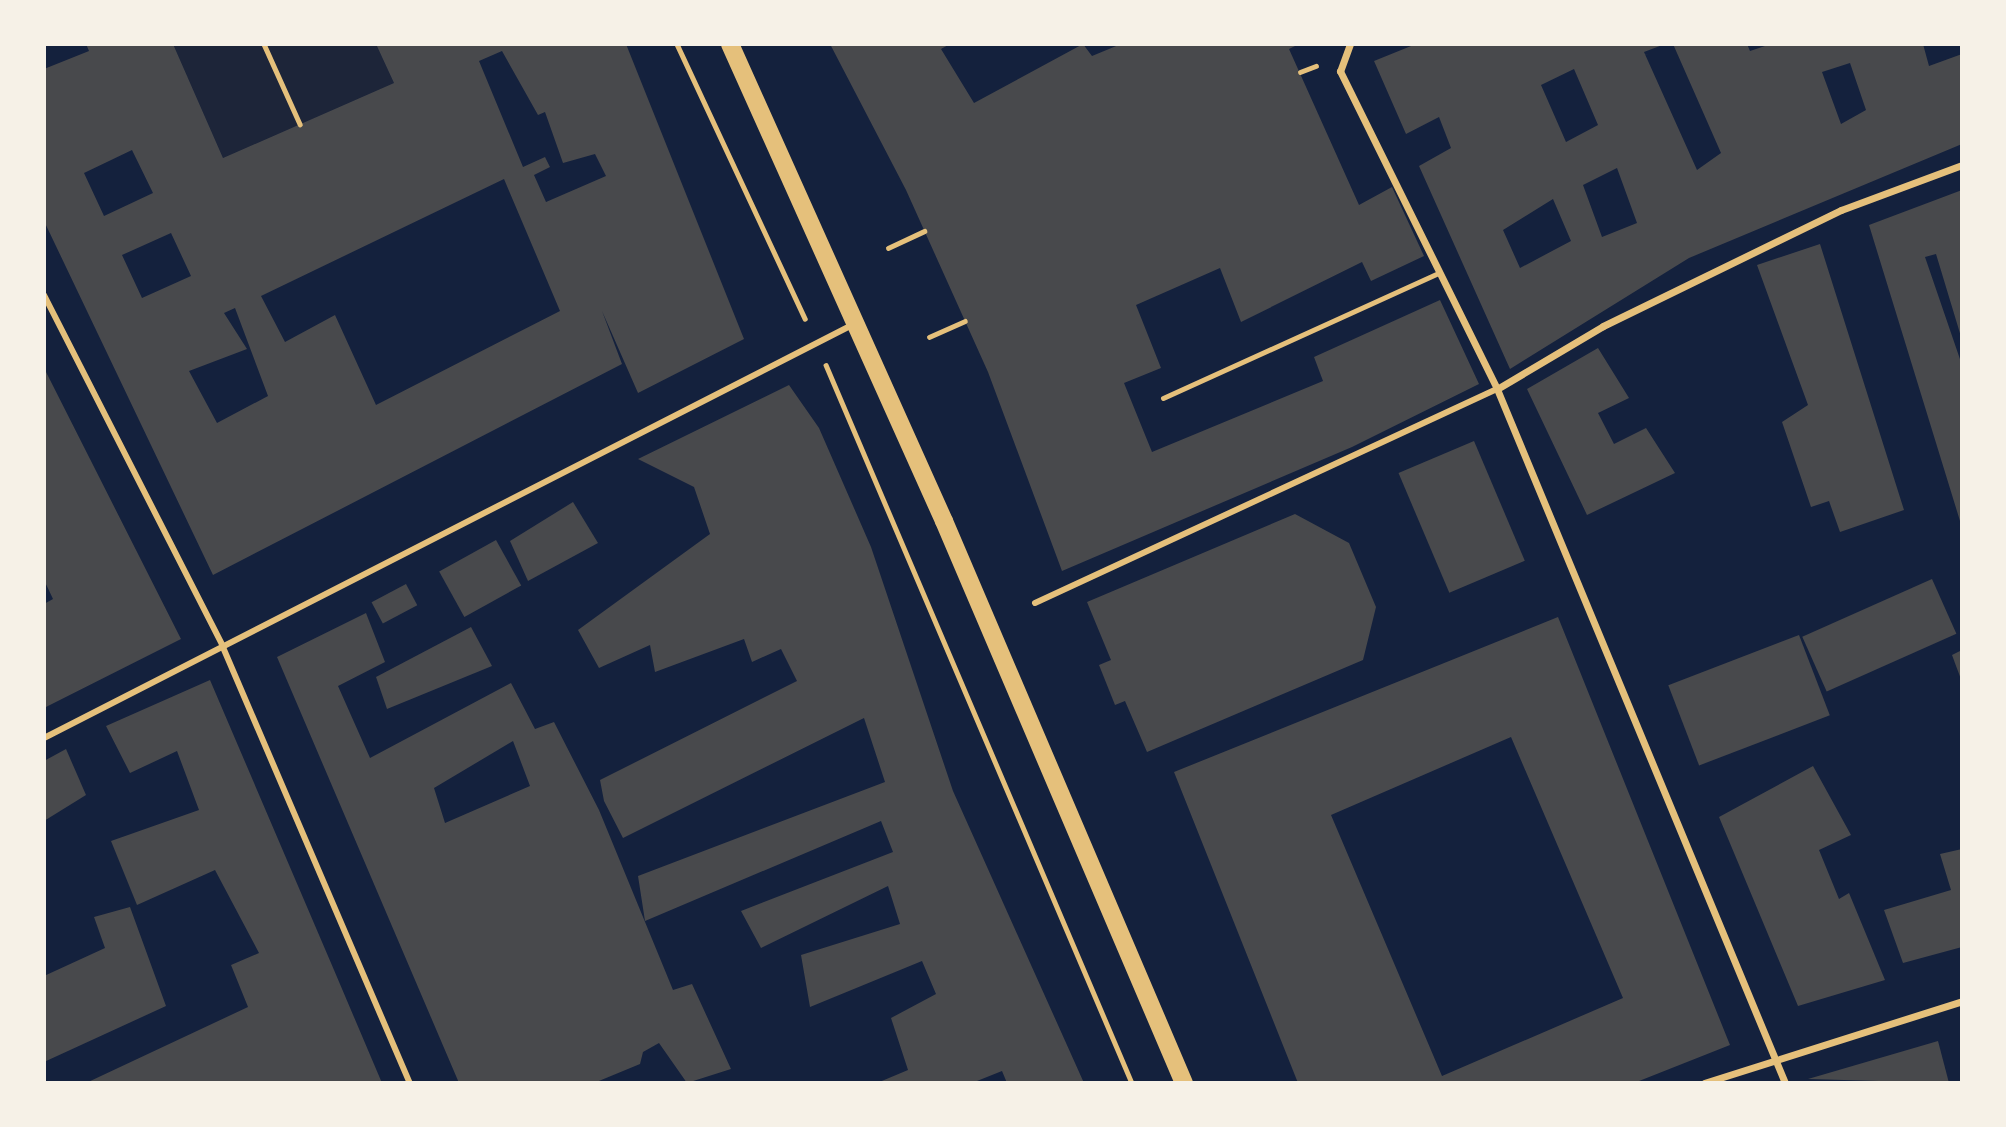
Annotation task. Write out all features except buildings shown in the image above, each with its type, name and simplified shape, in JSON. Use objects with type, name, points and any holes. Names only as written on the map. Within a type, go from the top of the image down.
[{"type":"main road","points":[[730,44],[857,322],[1184,1083]]},
{"type":"street","points":[[1350,44],[1340,57],[1340,71],[1497,389],[1785,1083]]},
{"type":"street","points":[[1035,603],[1497,389],[1603,326],[1779,240],[1962,165]]},
{"type":"street","points":[[44,295],[222,645],[410,1083]]},
{"type":"street","points":[[44,738],[857,322]]},
{"type":"street","points":[[1704,1083],[1773,1056],[1962,1001]]},
{"type":"lane","points":[[1164,398],[1440,273]]},
{"type":"path","points":[[264,44],[300,124]]},
{"type":"path","points":[[677,44],[816,342],[1132,1083]]},
{"type":"path","points":[[888,248],[924,231]]},
{"type":"path","points":[[929,337],[965,321]]},
{"type":"shaded area","points":[[173,44],[376,44],[394,83],[223,158]]}]
